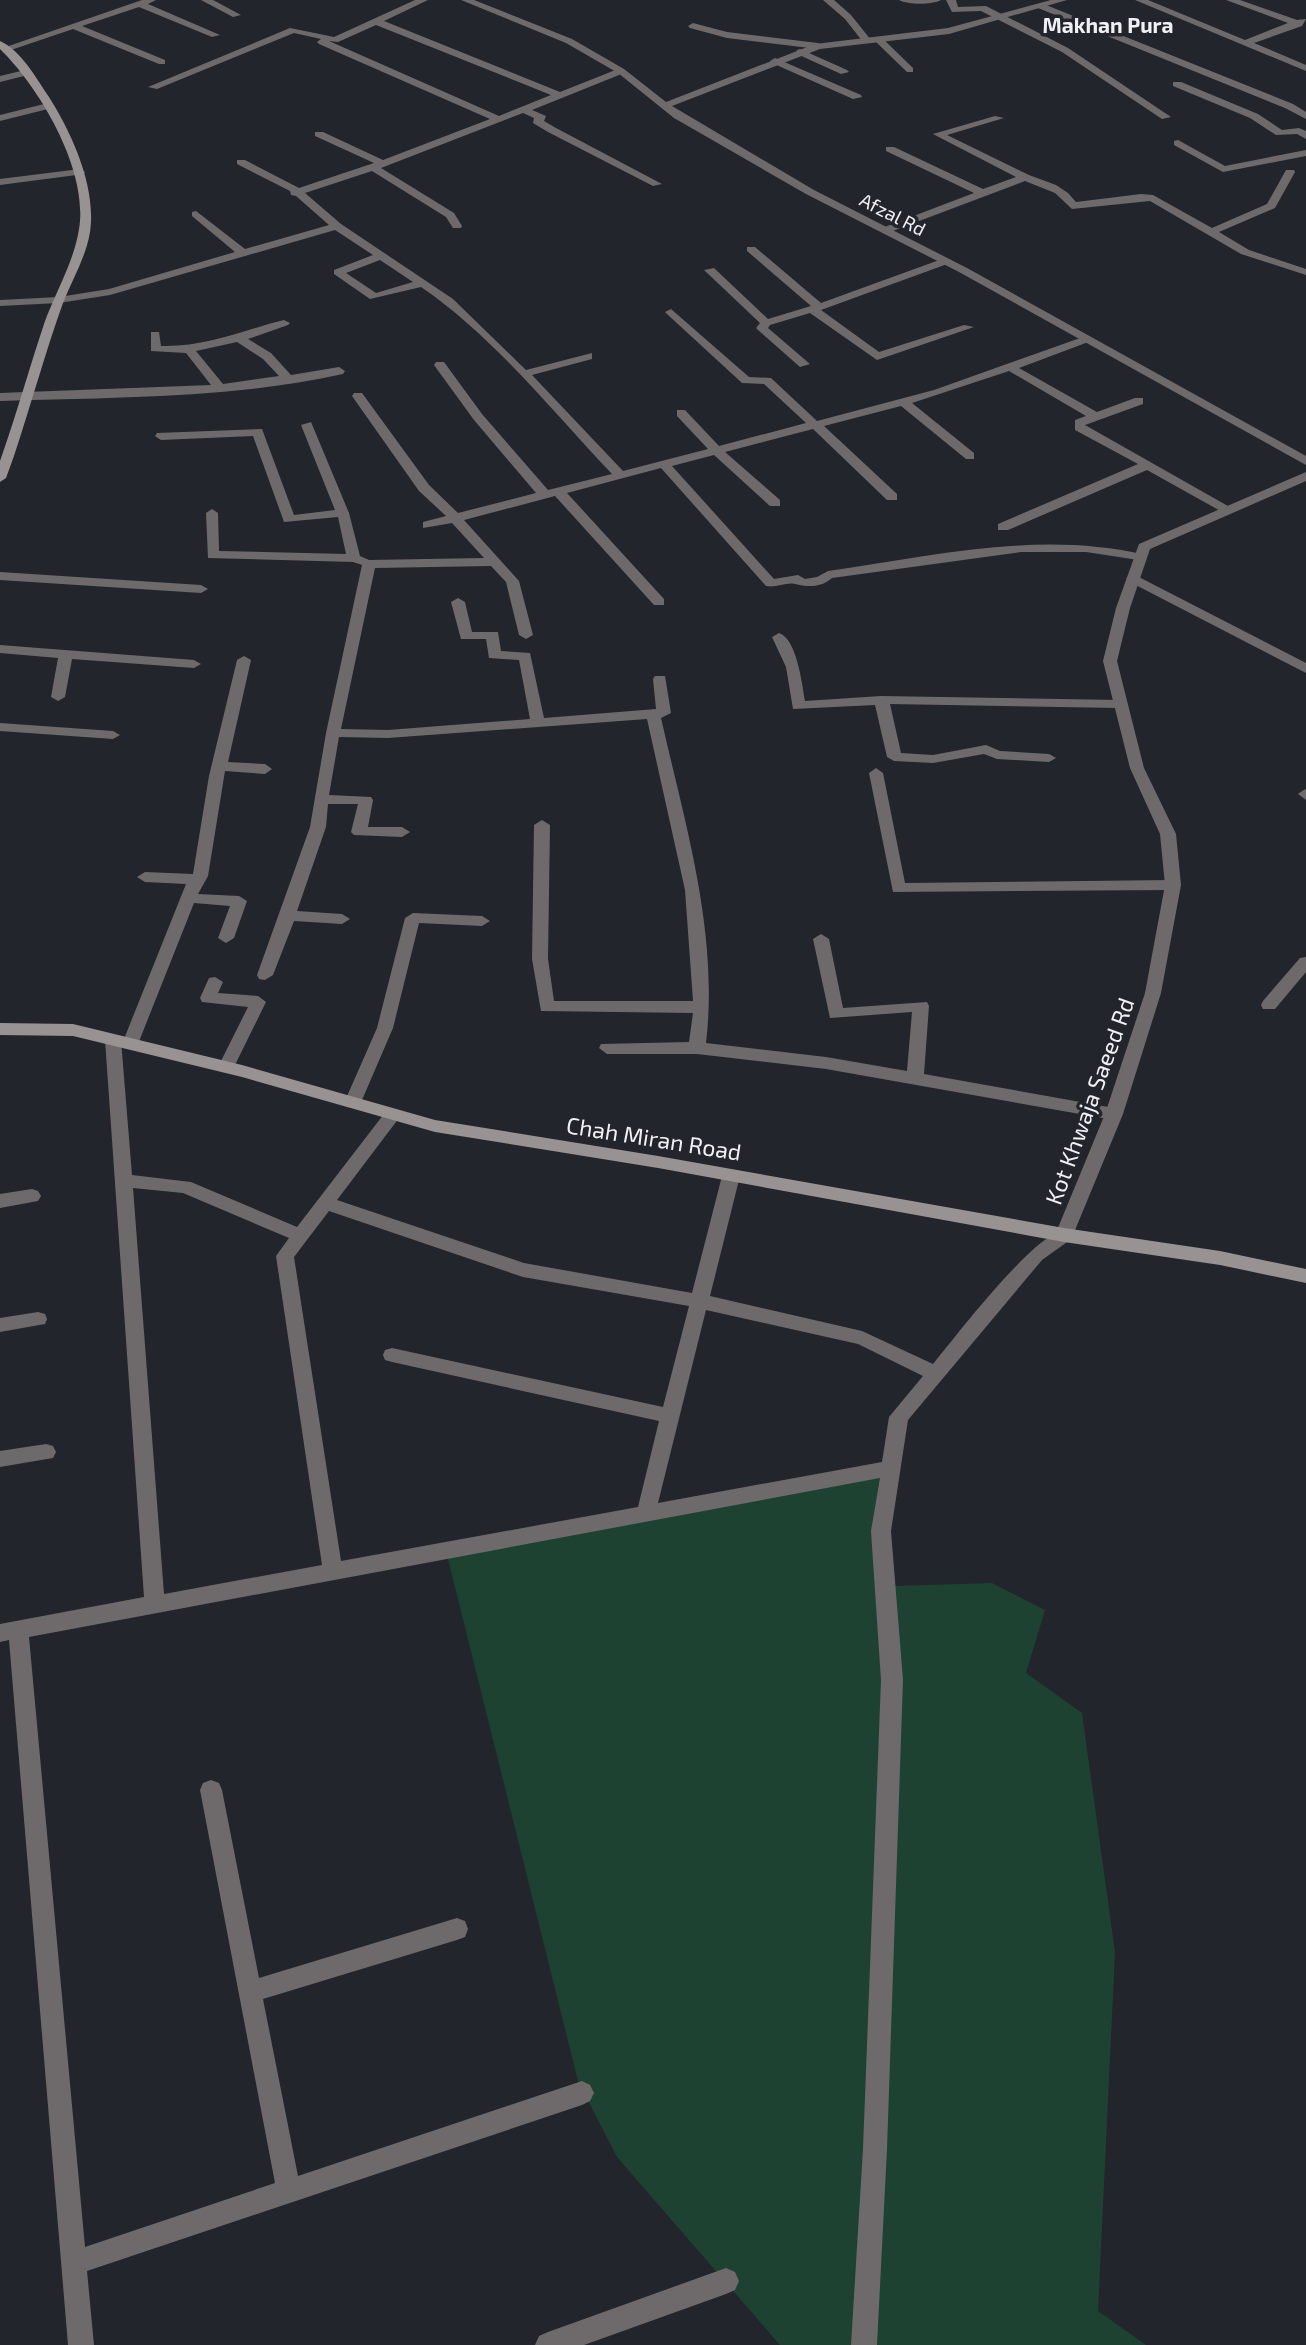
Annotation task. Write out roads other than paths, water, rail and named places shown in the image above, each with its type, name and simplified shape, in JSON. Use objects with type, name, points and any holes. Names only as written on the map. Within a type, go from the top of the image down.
[{"type":"main road","points":[[0,478],[59,300],[81,248],[86,223],[80,172],[48,106],[3,46]]},
{"type":"main road","name":"Chah Miran Road","points":[[0,1029],[73,1030],[226,1067],[435,1126],[731,1175],[1063,1235],[1220,1258],[1306,1276]]},
{"type":"street","points":[[3,46],[151,0]]},
{"type":"street","points":[[206,0],[236,15]]},
{"type":"street","points":[[153,87],[293,30],[335,40],[423,0]]},
{"type":"street","name":"Afzal Rd","points":[[466,0],[569,41],[621,71],[678,116],[810,192],[946,261],[1306,461]]},
{"type":"street","points":[[828,0],[848,17],[866,40]]},
{"type":"street","points":[[904,0],[936,0]]},
{"type":"street","points":[[951,0],[955,9],[984,8],[1065,50],[1166,117]]},
{"type":"street","points":[[666,105],[818,46],[949,31],[1062,0]]},
{"type":"street","points":[[1140,0],[1306,68]]},
{"type":"street","points":[[1231,0],[1302,25]]},
{"type":"street","points":[[140,4],[215,35]]},
{"type":"street","points":[[1041,6],[1289,106],[1306,116]]},
{"type":"street","points":[[377,22],[560,95]]},
{"type":"street","points":[[1245,43],[1302,25]]},
{"type":"street","points":[[73,26],[162,62]]},
{"type":"street","points":[[693,26],[727,36],[818,46]]},
{"type":"street","points":[[319,37],[322,42],[498,119]]},
{"type":"street","points":[[878,39],[910,70]]},
{"type":"street","points":[[800,52],[844,72]]},
{"type":"street","points":[[775,61],[857,97]]},
{"type":"street","points":[[295,193],[378,165],[621,71]]},
{"type":"street","points":[[0,79],[25,73]]},
{"type":"street","points":[[1177,84],[1254,116],[1280,133],[1299,131],[1306,135]]},
{"type":"street","points":[[0,118],[48,106]]},
{"type":"street","points":[[522,109],[542,118],[537,121],[585,150],[605,155],[657,184]]},
{"type":"street","points":[[999,118],[938,134],[1062,193],[1070,199],[1072,206],[1141,197],[1153,198],[1245,252],[1305,272]]},
{"type":"street","points":[[319,134],[378,165],[450,215],[457,226]]},
{"type":"street","points":[[1178,143],[1223,169],[1306,153]]},
{"type":"street","points":[[890,149],[983,193]]},
{"type":"street","points":[[242,162],[294,189],[295,193],[337,226],[449,301],[524,374],[620,475]]},
{"type":"street","points":[[0,182],[80,172]]},
{"type":"street","points":[[1210,232],[1272,206],[1290,172]]},
{"type":"street","points":[[886,230],[1025,177]]},
{"type":"street","points":[[196,214],[241,252]]},
{"type":"street","points":[[0,303],[59,300],[110,292],[337,226]]},
{"type":"street","points":[[751,248],[815,308],[877,356],[968,327]]},
{"type":"street","points":[[382,256],[338,272],[374,297],[422,283]]},
{"type":"street","points":[[804,364],[762,328],[766,323],[946,261]]},
{"type":"street","points":[[710,270],[766,323]]},
{"type":"street","points":[[671,312],[746,380],[767,381],[814,426],[854,458],[892,497]]},
{"type":"street","points":[[155,334],[155,349],[189,350],[196,346],[218,345],[284,323]]},
{"type":"street","points":[[239,338],[267,356],[288,379]]},
{"type":"street","points":[[428,525],[903,402],[1087,339]]},
{"type":"street","points":[[189,350],[220,388]]},
{"type":"street","points":[[524,374],[588,356]]},
{"type":"street","points":[[440,365],[478,417],[544,494]]},
{"type":"street","points":[[1010,367],[1096,417]]},
{"type":"street","points":[[0,397],[176,392],[339,371]]},
{"type":"street","points":[[358,396],[424,488],[455,517],[512,582],[526,635]]},
{"type":"street","points":[[1139,401],[1079,423],[1079,427],[1229,510]]},
{"type":"street","points":[[903,402],[970,456]]},
{"type":"street","points":[[681,413],[717,451],[775,503]]},
{"type":"street","points":[[307,425],[344,513],[354,558]]},
{"type":"street","points":[[161,436],[258,432],[289,519],[344,513]]},
{"type":"street","points":[[664,464],[771,583],[798,579],[801,583],[821,581],[828,576],[1021,548],[1086,548],[1140,558],[1144,547],[1306,476]]},
{"type":"street","points":[[1003,527],[1147,465]]},
{"type":"street","points":[[558,491],[659,602]]},
{"type":"street","points":[[212,513],[213,555],[354,558],[369,564],[495,562]]},
{"type":"street","name":"Kot Khwaja Saeed Rd","points":[[1063,1235],[1114,1114],[1153,993],[1173,885],[1168,834],[1137,768],[1110,661],[1140,558]]},
{"type":"street","points":[[265,975],[318,827],[333,733],[369,564]]},
{"type":"street","points":[[0,576],[201,589]]},
{"type":"street","points":[[1133,578],[1306,669]]},
{"type":"street","points":[[458,601],[467,636],[492,635],[494,655],[525,656],[538,723]]},
{"type":"street","points":[[779,637],[793,667],[798,706],[881,700],[1119,704]]},
{"type":"street","points":[[0,649],[194,664]]},
{"type":"street","points":[[58,697],[66,653]]},
{"type":"street","points":[[155,1605],[124,1181],[122,1042],[195,880],[200,876],[216,776],[244,660]]},
{"type":"street","points":[[333,733],[387,734],[664,713],[660,679]]},
{"type":"street","points":[[881,700],[889,725],[894,757],[933,759],[986,748],[998,755],[1049,758]]},
{"type":"street","points":[[653,714],[694,890],[702,1007],[698,1048]]},
{"type":"street","points":[[0,727],[113,735]]},
{"type":"street","points":[[220,766],[265,769]]},
{"type":"street","points":[[876,773],[898,888],[1173,885]]},
{"type":"street","points":[[321,799],[366,800],[359,832],[402,832]]},
{"type":"street","points":[[542,825],[540,959],[547,1007],[702,1007]]},
{"type":"street","points":[[145,877],[195,880]]},
{"type":"street","points":[[188,898],[239,901],[226,938]]},
{"type":"street","points":[[288,916],[342,919]]},
{"type":"street","points":[[353,1103],[385,1028],[413,918],[482,920]]},
{"type":"street","points":[[821,939],[836,1014],[921,1006],[915,1078]]},
{"type":"street","points":[[1269,1005],[1306,962]]},
{"type":"street","points":[[215,982],[208,998],[258,1002],[226,1067]]},
{"type":"street","points":[[607,1048],[698,1048],[826,1063],[1114,1114]]},
{"type":"street","points":[[333,1572],[285,1256],[393,1114]]},
{"type":"street","points":[[646,1513],[731,1175]]},
{"type":"street","points":[[124,1181],[185,1187],[301,1236]]},
{"type":"street","points":[[0,1201],[32,1196]]},
{"type":"street","points":[[325,1203],[523,1270],[699,1301],[862,1338],[936,1374]]},
{"type":"street","points":[[864,2345],[875,2149],[892,1681],[881,1531],[899,1417],[1036,1255],[1063,1235]]},
{"type":"street","points":[[0,1325],[38,1319]]},
{"type":"street","points":[[392,1355],[670,1416]]},
{"type":"street","points":[[0,1459],[46,1452]]},
{"type":"street","points":[[81,2345],[9,1632],[891,1468]]},
{"type":"street","points":[[211,1790],[289,2191]]},
{"type":"street","points":[[250,1992],[457,1929]]},
{"type":"street","points":[[74,2263],[582,2093]]},
{"type":"street","points":[[548,2345],[726,2281]]},
{"type":"district","name":"Makhan Pura","points":[[1108,24]]}]
